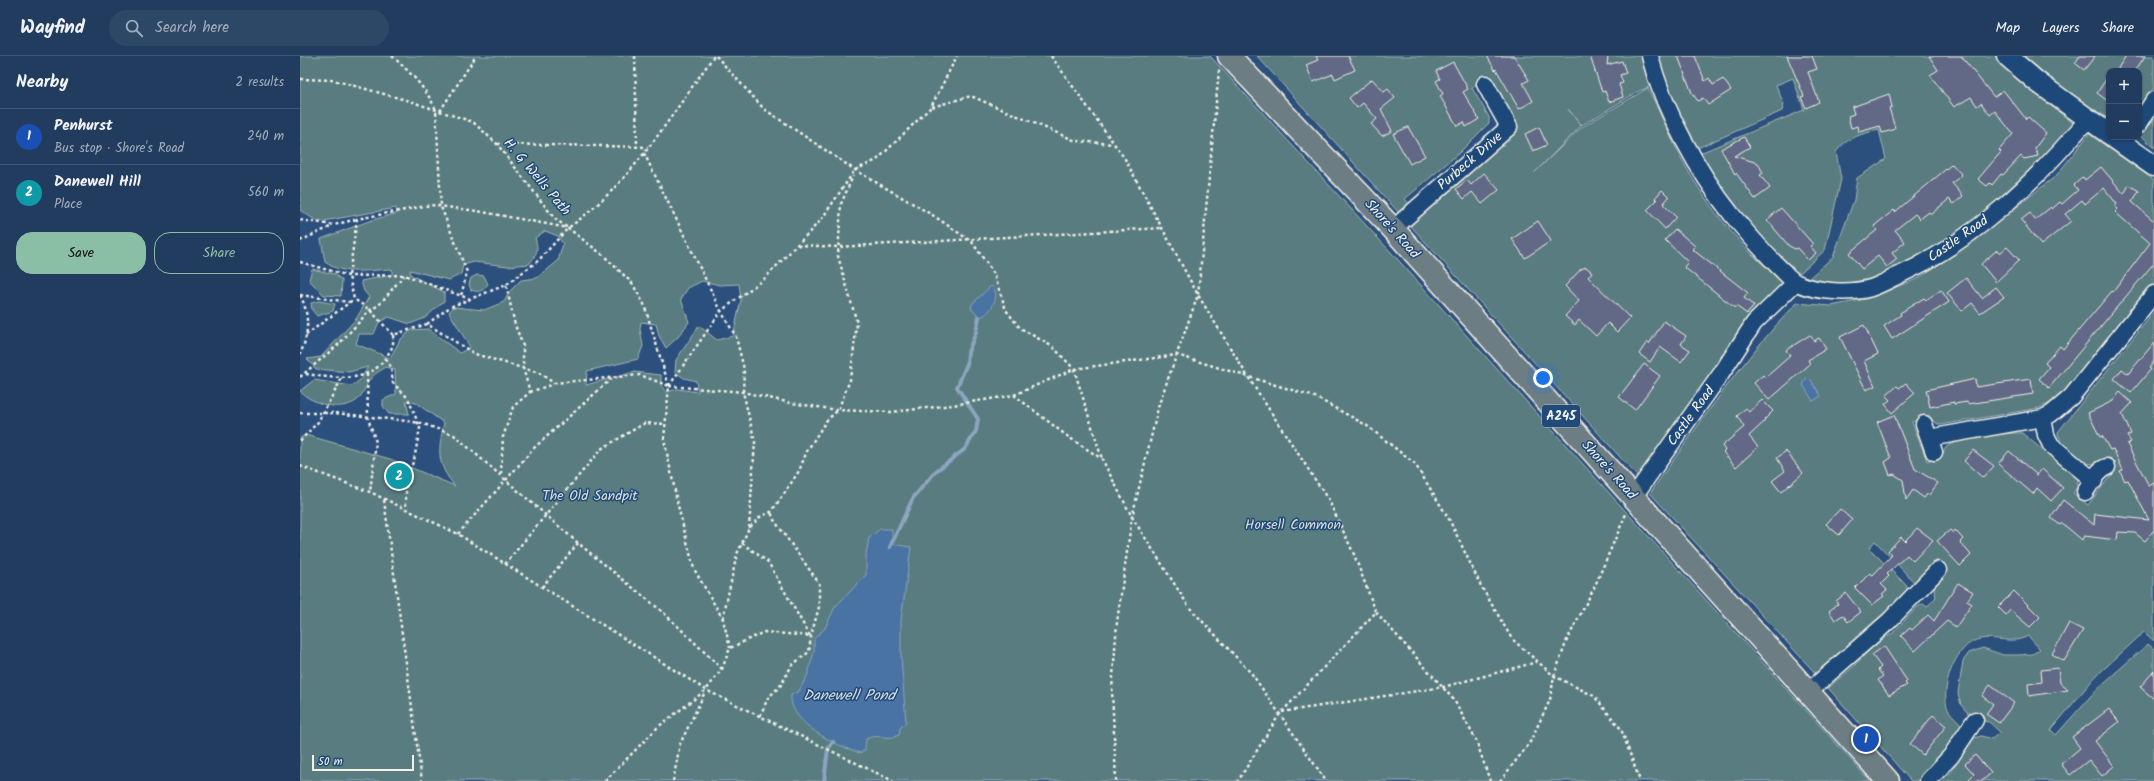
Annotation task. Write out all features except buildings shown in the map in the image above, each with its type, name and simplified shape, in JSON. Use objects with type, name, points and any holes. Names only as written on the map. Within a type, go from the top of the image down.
[{"type":"main road","name":"Shore's Road","points":[[1228,59],[1394,229],[1513,364],[1634,496],[1888,781]]},
{"type":"street","name":"Castle Road","points":[[1650,56],[1654,72],[1695,162],[1726,207],[1760,249],[1795,283],[1817,289],[1844,291],[1871,288],[1920,266],[1960,239],[2000,209],[2033,180],[2088,119]]},
{"type":"street","points":[[2007,56],[2036,81],[2106,132]]},
{"type":"street","name":"Purbeck Drive","points":[[1394,229],[1509,127],[1485,84]]},
{"type":"street","points":[[2142,119],[2154,100]]},
{"type":"street","points":[[2123,140],[2154,166]]},
{"type":"street","name":"Castle Road","points":[[1634,496],[1721,374],[1754,323],[1795,283]]},
{"type":"street","points":[[1929,438],[2043,418],[2051,414],[2071,397],[2154,294]]},
{"type":"street","points":[[2043,418],[2046,435],[2051,445],[2089,486],[2101,469],[2107,467]]},
{"type":"street","points":[[1809,691],[1889,621],[1938,570]]},
{"type":"street","points":[[1928,781],[1951,756],[1975,720]]},
{"type":"path","points":[[392,56],[410,72],[430,96],[436,110],[441,206],[468,272],[461,296]]},
{"type":"path","points":[[440,111],[476,56]]},
{"type":"path","points":[[635,56],[637,147]]},
{"type":"path","points":[[715,56],[764,108],[855,170],[934,216],[969,240],[994,274],[1006,310],[1020,328],[1053,346],[1074,369],[1102,459],[1132,518],[1189,608],[1252,674],[1326,781]]},
{"type":"path","name":"H. G Wells Path","points":[[300,79],[332,80],[473,122],[497,144],[555,218],[568,228],[591,212],[621,183],[715,56]]},
{"type":"path","points":[[669,386],[721,311],[764,279],[798,245],[821,220],[855,170],[877,160],[931,107],[957,56]]},
{"type":"path","points":[[1051,56],[1124,159],[1198,295],[1248,377],[1329,501],[1353,552],[1376,612],[1454,700],[1476,740],[1490,781]]},
{"type":"path","points":[[1116,781],[1112,690],[1117,622],[1132,518],[1159,404],[1198,295],[1228,59]]},
{"type":"path","points":[[931,107],[971,96],[1076,141],[1113,144]]},
{"type":"path","points":[[497,144],[648,147]]},
{"type":"path","points":[[644,153],[721,311],[736,337],[744,369],[743,392],[755,442],[749,528]]},
{"type":"path","points":[[723,619],[737,554],[749,528],[760,517],[771,512],[799,471],[807,451],[826,421],[838,410],[850,380],[857,323],[838,256],[838,247],[841,204],[855,170]]},
{"type":"path","points":[[300,241],[334,226],[357,219],[431,206],[441,206],[568,228],[603,256],[632,283],[644,304],[669,386],[664,439],[678,510],[694,569],[723,619],[730,648],[722,669],[706,690],[680,744],[673,781]]},
{"type":"path","points":[[306,374],[342,378],[356,377],[367,374],[386,359],[394,345],[393,335],[370,310],[354,299],[349,276],[357,219]]},
{"type":"path","points":[[300,220],[334,226]]},
{"type":"path","points":[[393,335],[427,324],[450,308],[506,285],[539,260],[568,228]]},
{"type":"path","points":[[798,245],[838,247],[1161,228]]},
{"type":"path","points":[[300,262],[349,276],[404,275],[470,299]]},
{"type":"path","points":[[300,378],[339,344],[370,310],[380,305],[404,275]]},
{"type":"path","points":[[506,285],[515,325],[523,346],[523,368],[530,392]]},
{"type":"path","points":[[300,295],[349,303]]},
{"type":"path","points":[[300,295],[304,302],[308,326],[300,354]]},
{"type":"path","points":[[306,336],[354,299]]},
{"type":"path","points":[[427,324],[475,354],[539,372],[554,384]]},
{"type":"path","points":[[501,474],[503,437],[513,406],[530,392],[554,384],[640,375],[669,386],[743,392],[791,403],[838,410],[892,412],[953,405],[1014,395],[1074,369],[1177,355],[1315,397],[1366,425],[1415,464],[1449,519],[1481,586],[1512,639],[1554,676],[1594,696],[1621,728],[1640,781]]},
{"type":"path","points":[[386,359],[391,367],[393,383],[408,398],[420,428],[414,460],[406,478],[406,510]]},
{"type":"path","points":[[367,374],[368,418],[376,442],[370,492]]},
{"type":"path","points":[[300,441],[318,422],[342,378]]},
{"type":"path","points":[[458,534],[508,480],[535,447],[612,379]]},
{"type":"path","points":[[1014,395],[1067,436],[1102,459]]},
{"type":"path","points":[[300,413],[323,413],[419,423],[454,435],[508,480],[578,543],[664,613],[722,669]]},
{"type":"path","points":[[505,564],[547,516],[601,449],[645,424],[666,424]]},
{"type":"path","points":[[300,466],[370,492],[458,534],[706,690],[893,781]]},
{"type":"path","points":[[1500,781],[1529,744],[1550,700],[1554,676],[1568,640],[1594,588],[1634,496]]},
{"type":"path","points":[[384,500],[422,781]]},
{"type":"path","points":[[760,716],[768,698],[781,685],[792,665],[809,652],[811,636],[819,607],[819,583],[774,520],[771,512]]},
{"type":"path","points":[[542,587],[578,543]]},
{"type":"path","points":[[742,543],[768,562],[811,636]]},
{"type":"path","points":[[1238,781],[1280,713],[1376,612]]},
{"type":"path","points":[[730,648],[764,632],[811,636]]},
{"type":"path","points":[[1280,713],[1443,687],[1538,662]]},
{"type":"path","points":[[605,781],[658,727],[706,690]]},
{"type":"green space","name":"Horsell Common","points":[[300,56],[1210,56],[1400,262],[1870,781],[300,781],[300,438],[306,435],[390,459],[455,486],[444,471],[440,457],[444,423],[416,403],[406,401],[409,414],[389,414],[383,406],[383,400],[396,394],[395,370],[386,367],[376,373],[356,401],[342,406],[319,403],[305,396],[300,391],[314,380],[352,386],[360,380],[368,367],[349,372],[316,369],[307,359],[321,357],[356,319],[369,297],[364,291],[361,281],[392,275],[392,269],[348,271],[332,266],[325,262],[321,239],[369,221],[398,213],[396,208],[318,222],[300,210]],"holes":[[[545,231],[558,236],[563,244],[558,261],[537,278],[521,280],[510,291],[504,302],[484,310],[454,307],[449,312],[470,347],[460,353],[428,329],[411,330],[400,340],[390,358],[356,344],[359,334],[374,334],[379,322],[389,317],[410,324],[425,318],[444,301],[444,292],[411,275],[410,270],[449,280],[461,274],[463,265],[474,262],[508,266],[529,264],[536,252],[537,246],[535,238]],[[702,281],[720,285],[739,284],[741,300],[733,336],[717,340],[699,326],[676,360],[675,372],[684,378],[696,381],[698,392],[678,389],[666,392],[661,385],[661,375],[634,372],[586,385],[587,371],[638,359],[643,346],[640,329],[641,322],[656,324],[659,336],[666,348],[678,337],[689,322],[681,299],[688,288]]]},
{"type":"green space","points":[[1257,56],[1641,56],[1649,87],[1639,91],[1582,125],[1568,109],[1581,126],[1534,173],[1582,127],[1648,88],[1684,164],[1709,204],[1731,232],[1755,257],[1782,281],[1783,285],[1757,308],[1726,348],[1696,398],[1638,477]],"holes":[[[1490,76],[1517,126],[1418,214],[1405,199],[1459,153],[1489,123],[1489,117],[1472,88]]]},
{"type":"green space","points":[[1655,56],[1995,56],[2051,106],[2077,126],[2030,175],[1937,250],[1870,285],[1820,285],[1808,279],[1833,257],[1854,200],[1857,178],[1886,159],[1879,130],[1855,137],[1845,143],[1836,152],[1841,179],[1825,250],[1800,273],[1793,271],[1754,230],[1700,153],[1804,110],[1793,78],[1776,85],[1784,105],[1782,111],[1693,150]]},
{"type":"green space","points":[[2024,56],[2154,56],[2154,87],[2142,107],[2142,68],[2106,68],[2106,117],[2071,95]]},
{"type":"green space","points":[[2154,118],[2154,148],[2142,136]]},
{"type":"green space","points":[[2089,134],[2154,180],[2154,282],[2066,390],[2053,402],[2039,408],[1940,425],[1933,421],[1929,415],[1912,422],[1927,461],[1942,455],[1946,447],[1949,445],[1964,440],[1985,436],[2022,433],[2078,479],[2077,487],[2073,493],[2088,505],[2114,471],[2100,460],[2092,464],[2077,457],[2062,441],[2058,432],[2154,312],[2154,641],[2144,632],[2094,678],[2051,730],[2056,735],[2097,689],[2148,644],[2154,649],[2154,781],[1938,781],[1951,772],[1974,738],[1981,736],[1992,739],[2000,732],[1989,722],[1973,719],[1961,705],[1958,693],[1963,661],[1969,653],[1983,648],[2003,655],[2033,654],[2040,649],[2028,636],[2016,640],[1980,639],[1971,642],[1964,648],[1952,667],[1946,688],[1948,710],[1962,726],[1948,752],[1918,781],[1911,781],[1828,688],[1852,668],[1876,643],[1893,633],[1917,607],[1923,604],[1927,607],[1936,597],[1934,590],[1936,563],[1915,583],[1875,541],[1869,548],[1906,585],[1908,591],[1879,622],[1818,676],[1650,493],[1738,371],[1797,303],[1831,306],[1866,299],[1917,279],[1964,248],[2056,176]]},
{"type":"green space","points":[[312,269],[334,274],[342,280],[341,296],[324,295],[309,280]]},
{"type":"green space","points":[[477,275],[484,276],[488,284],[483,290],[471,290],[469,284],[471,278]]},
{"type":"green space","points":[[319,301],[335,304],[333,311],[317,316],[312,310],[311,303]]},
{"type":"water","points":[[991,286],[994,289],[995,294],[994,303],[988,312],[981,317],[971,309],[972,304]]},
{"type":"water","points":[[1806,379],[1811,380],[1821,396],[1813,401],[1803,385]]},
{"type":"water","name":"Danewell Pond","points":[[880,529],[892,529],[892,544],[911,547],[901,620],[901,657],[906,722],[900,728],[899,735],[895,737],[870,737],[866,739],[865,750],[860,753],[827,739],[805,724],[797,715],[792,705],[791,695],[799,691],[808,674],[814,652],[814,639],[825,628],[835,607],[866,575],[866,554],[869,538]]},
{"type":"waterway","points":[[890,547],[913,498],[936,471],[965,449],[976,431],[978,419],[957,387],[967,364],[968,352],[976,332],[979,317]]},
{"type":"waterway","points":[[824,781],[828,749],[833,742]]},
{"type":"place","name":"Danewell Hill","points":[[399,476]]},
{"type":"place","name":"Penhurst","points":[[1866,739]]},
{"type":"park label","name":"The Old Sandpit","points":[[590,496]]}]
